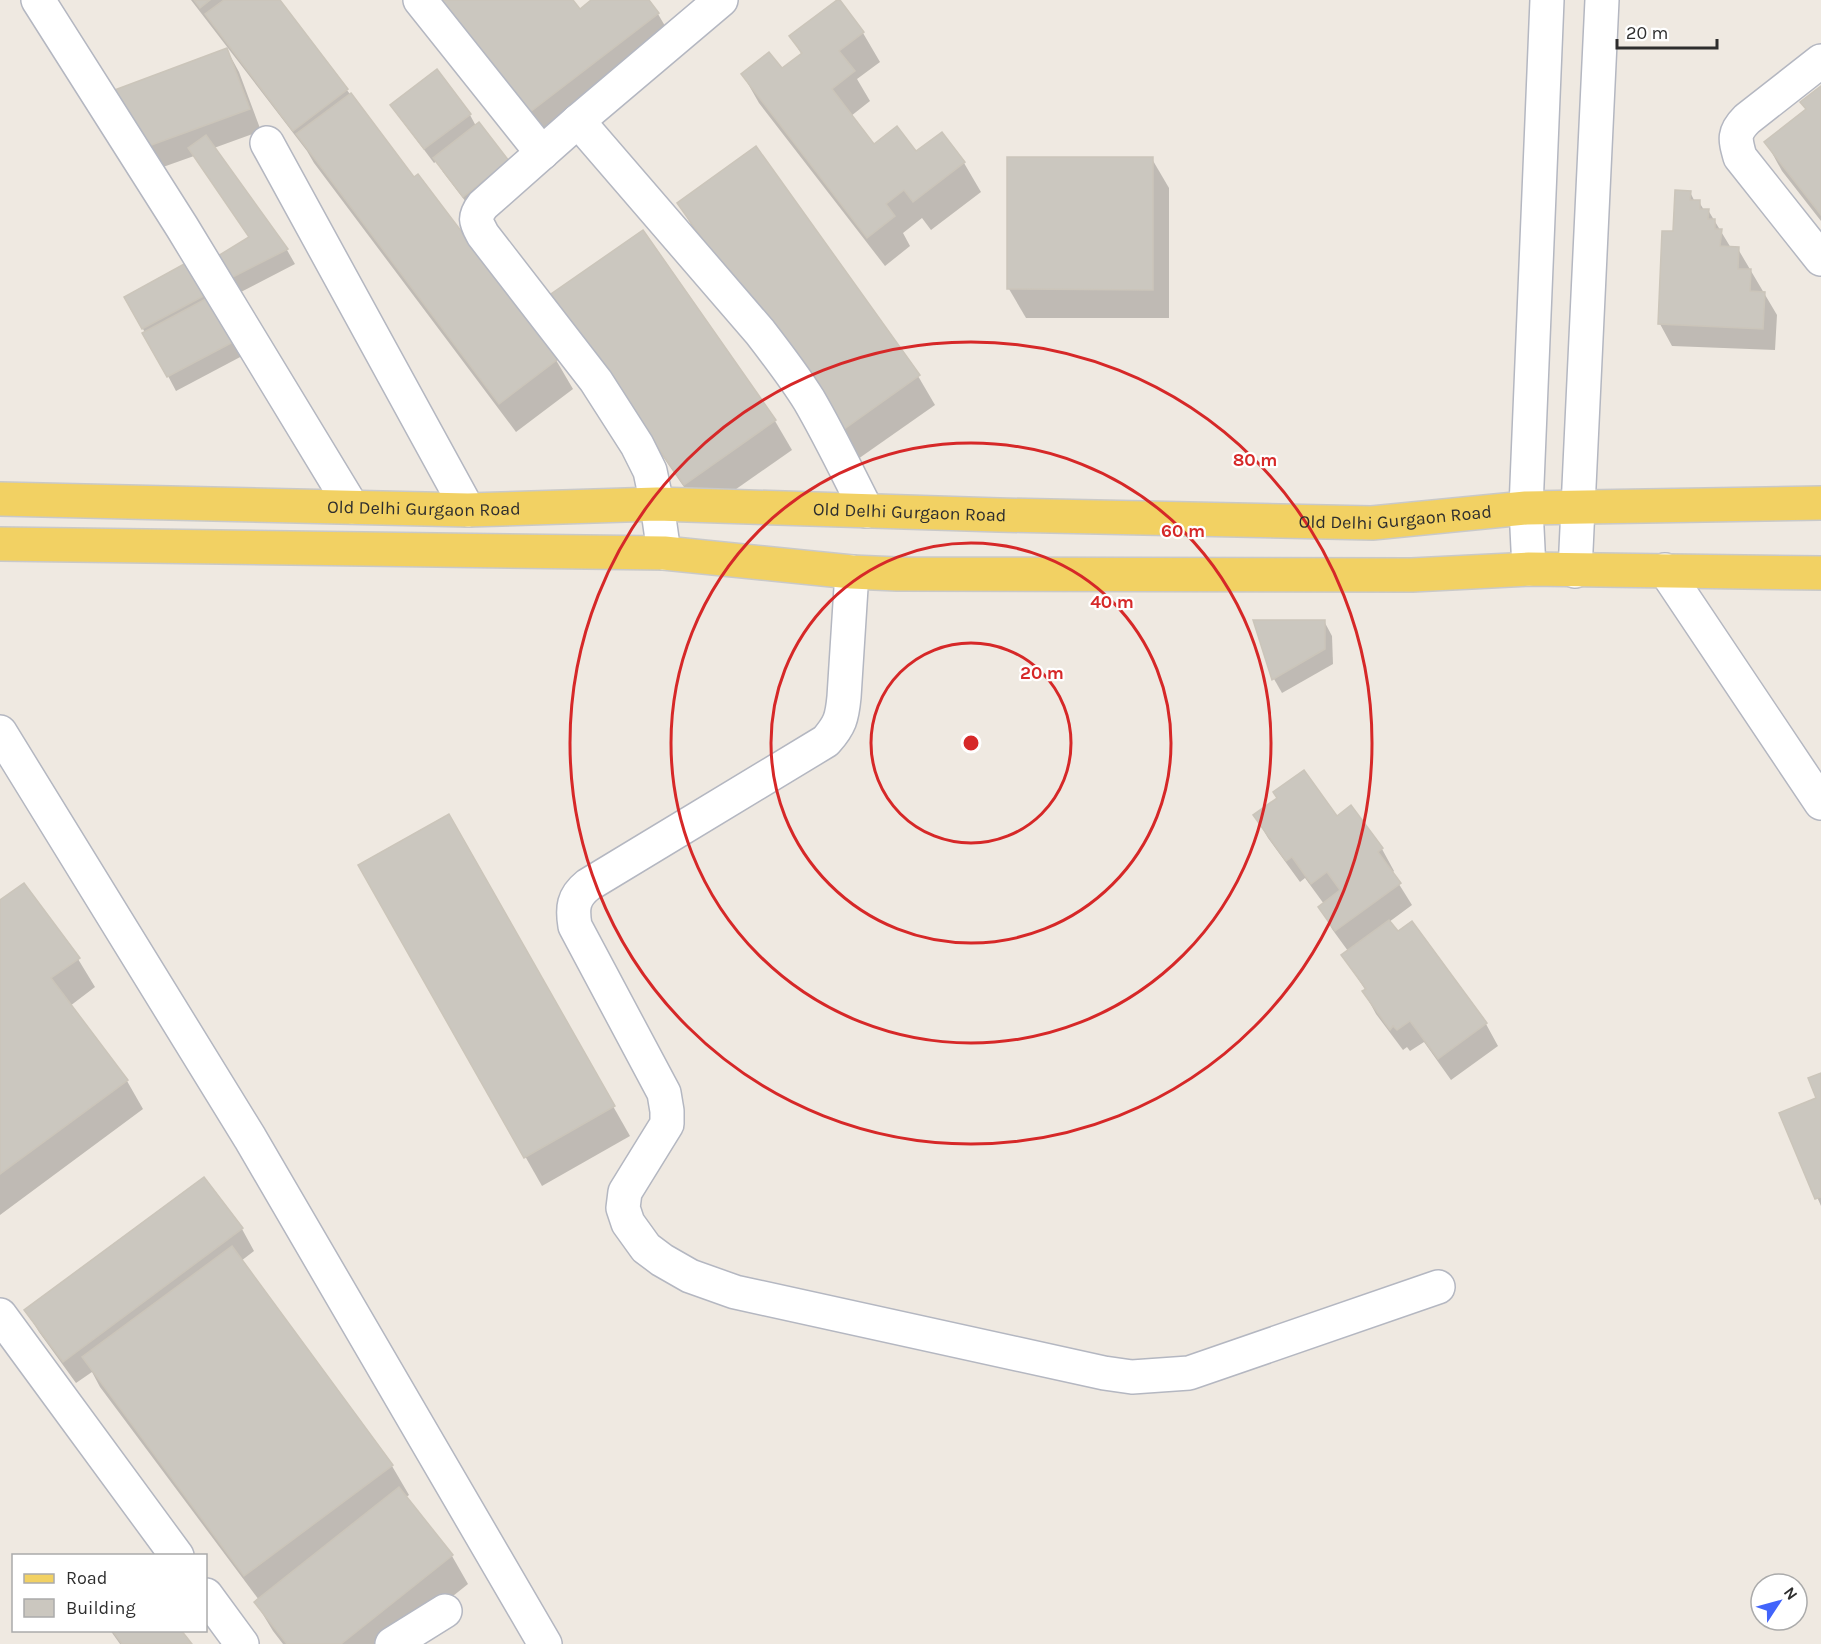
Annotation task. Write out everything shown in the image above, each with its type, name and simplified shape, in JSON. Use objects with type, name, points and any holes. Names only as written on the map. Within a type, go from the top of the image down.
[{"type":"main road","name":"Old Delhi Gurgaon Road","points":[[0,499],[468,510],[657,504],[1372,523],[1526,508],[1821,503]]},
{"type":"main road","points":[[0,544],[664,553],[852,572],[897,574],[1412,575],[1529,569],[1821,573]]},
{"type":"street","points":[[38,0],[182,227],[352,507]]},
{"type":"street","points":[[420,0],[542,153]]},
{"type":"street","points":[[664,553],[650,471],[637,446],[596,381],[483,236],[476,221],[477,212],[483,205],[721,0]]},
{"type":"street","points":[[1529,569],[1526,508],[1547,0]]},
{"type":"street","points":[[1575,571],[1602,0]]},
{"type":"street","points":[[1821,61],[1747,119],[1738,128],[1735,138],[1740,157],[1821,259]]},
{"type":"street","points":[[578,121],[760,332],[783,363],[829,436],[867,511]]},
{"type":"street","points":[[267,143],[468,510]]},
{"type":"street","points":[[1665,570],[1821,802]]},
{"type":"street","points":[[852,572],[844,704],[838,727],[826,741],[588,885],[579,892],[575,901],[573,914],[575,926],[664,1093],[667,1124],[625,1192],[623,1208],[628,1223],[646,1248],[690,1276],[735,1292],[1104,1373],[1132,1377],[1189,1373],[1438,1287]]},
{"type":"street","points":[[0,732],[250,1138],[545,1644]]},
{"type":"street","points":[[0,1315],[176,1554]]},
{"type":"street","points":[[207,1595],[242,1644]]},
{"type":"street","points":[[392,1644],[445,1611]]},
{"type":"building","points":[[194,0],[210,0],[200,8]]},
{"type":"building","points":[[224,0],[280,0],[348,89],[293,131],[205,14]]},
{"type":"building","points":[[430,0],[573,0],[580,9],[591,0],[649,0],[659,13],[521,119]]},
{"type":"building","points":[[840,0],[864,32],[839,51],[855,71],[832,89],[874,144],[897,126],[916,151],[942,132],[965,162],[913,202],[904,190],[886,204],[895,216],[867,238],[741,74],[769,52],[782,68],[802,53],[789,36]]},
{"type":"building","points":[[227,48],[250,109],[135,151],[112,91]]},
{"type":"building","points":[[437,69],[471,114],[424,149],[390,105]]},
{"type":"building","points":[[1821,86],[1821,215],[1764,142],[1806,109],[1800,102]]},
{"type":"building","points":[[351,93],[414,177],[418,174],[558,359],[499,404],[296,134]]},
{"type":"building","points":[[479,122],[509,161],[463,197],[433,158]]},
{"type":"building","points":[[206,135],[288,249],[227,280],[213,259],[249,237],[188,148]]},
{"type":"building","points":[[756,146],[920,375],[840,432],[677,203]]},
{"type":"building","points":[[1007,157],[1153,157],[1153,290],[1007,289]]},
{"type":"building","points":[[1675,190],[1691,191],[1690,200],[1700,200],[1700,209],[1709,209],[1708,219],[1715,219],[1715,229],[1722,229],[1720,246],[1739,247],[1738,269],[1751,269],[1750,291],[1765,292],[1763,329],[1658,324],[1662,231],[1673,231]]},
{"type":"building","points":[[643,230],[776,420],[684,485],[551,294]]},
{"type":"building","points":[[195,258],[213,291],[142,329],[124,297]]},
{"type":"building","points":[[213,295],[237,340],[167,377],[142,333]]},
{"type":"building","points":[[1253,620],[1325,620],[1325,649],[1272,680]]},
{"type":"building","points":[[1304,770],[1337,816],[1351,805],[1383,848],[1378,852],[1401,883],[1335,931],[1318,907],[1340,890],[1327,872],[1311,884],[1292,857],[1286,861],[1253,815],[1277,798],[1273,792]]},
{"type":"building","points":[[449,814],[615,1106],[524,1158],[358,865]]},
{"type":"building","points":[[24,883],[80,958],[51,978],[128,1080],[0,1174],[0,900]]},
{"type":"building","points":[[1389,920],[1398,931],[1412,921],[1487,1023],[1438,1059],[1410,1021],[1397,1030],[1393,1026],[1390,1030],[1362,991],[1366,989],[1341,955]]},
{"type":"building","points":[[1821,1073],[1821,1197],[1815,1199],[1779,1113],[1816,1098],[1808,1078]]},
{"type":"building","points":[[204,1177],[243,1228],[63,1362],[24,1310]]},
{"type":"building","points":[[232,1246],[393,1465],[244,1576],[82,1357]]},
{"type":"building","points":[[399,1487],[453,1555],[341,1644],[287,1644],[254,1602]]},
{"type":"building","points":[[113,1632],[183,1632],[192,1644],[122,1644]]}]
